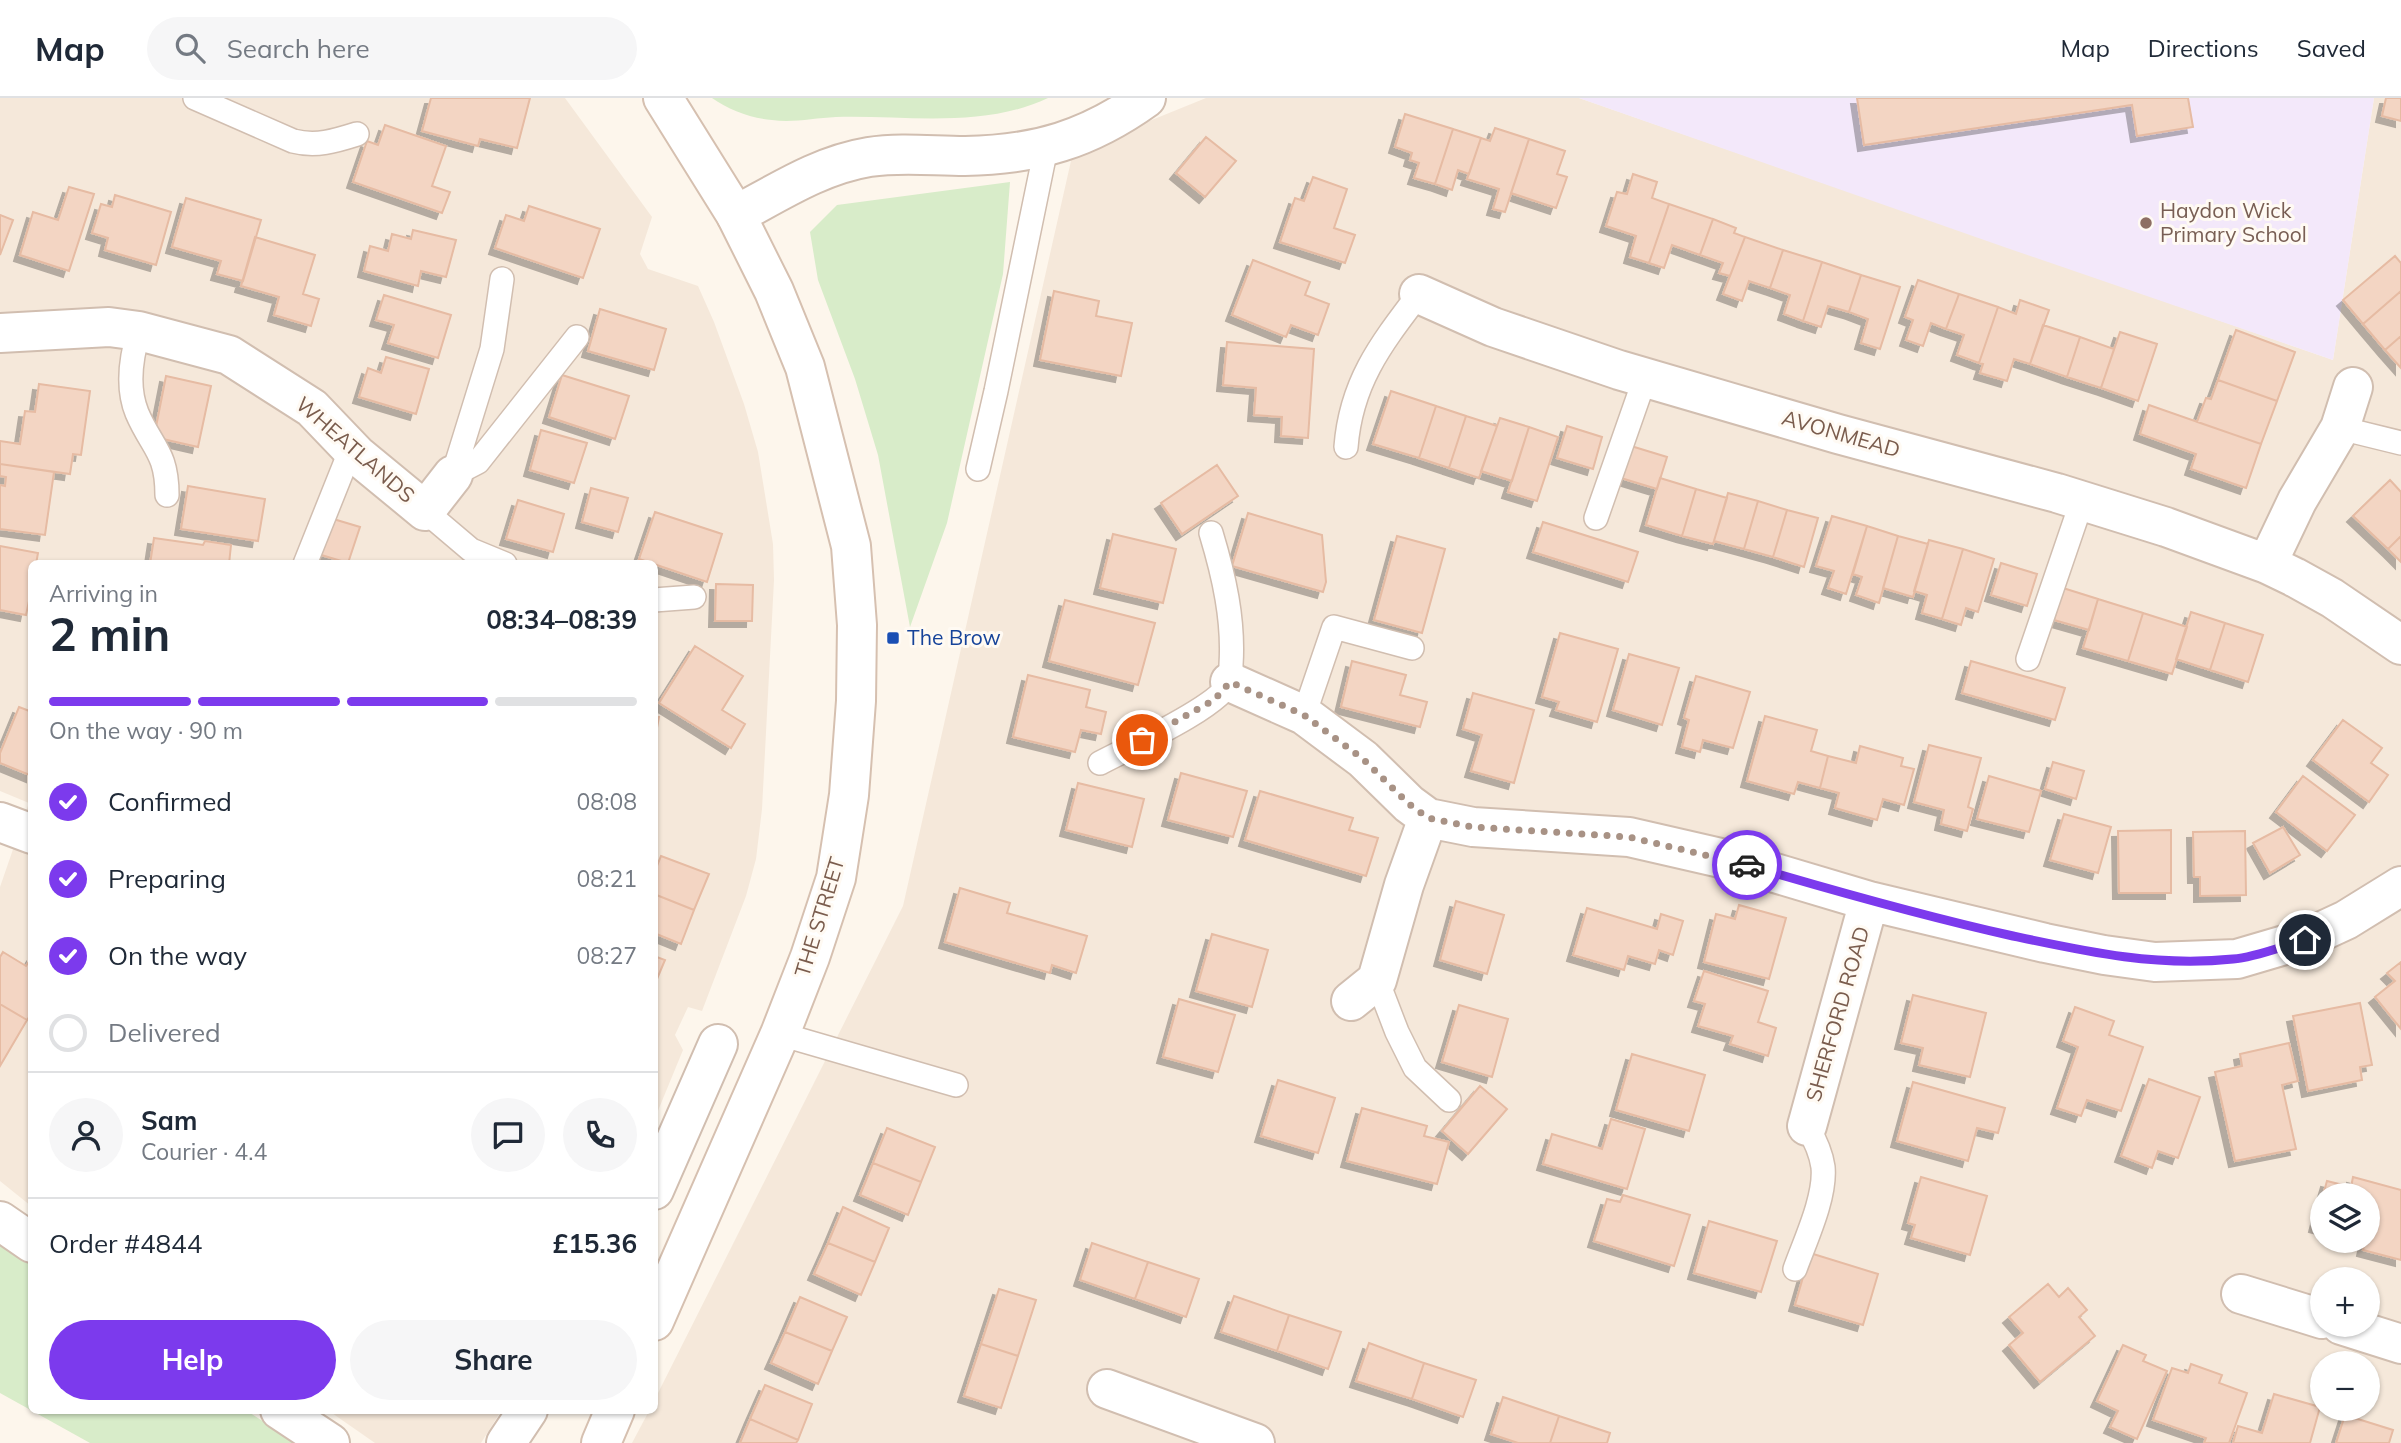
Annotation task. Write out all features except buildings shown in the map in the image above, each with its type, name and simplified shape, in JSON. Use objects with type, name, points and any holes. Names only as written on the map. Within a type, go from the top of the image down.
[{"type":"street","name":"THE STREET","points":[[658,1312],[780,1034],[810,957],[836,878],[849,795],[856,701],[857,625],[851,546],[805,367],[774,291],[736,215],[663,98]]},
{"type":"street","points":[[736,215],[820,171],[858,160],[892,155],[992,155],[1046,148],[1097,128],[1146,98]]},
{"type":"street","name":"AVONMEAD","points":[[1419,294],[1493,327],[1645,378],[2082,500],[2166,527],[2267,564],[2332,598],[2401,645]]},
{"type":"street","name":"WHEATLANDS","points":[[0,333],[109,327],[139,331],[229,355],[312,408],[351,449],[425,511],[453,475]]},
{"type":"street","points":[[2267,564],[2297,500],[2340,428],[2353,387]]},
{"type":"street","name":"SHERFORD ROAD","points":[[1230,682],[1304,715],[1363,759],[1409,804],[1428,818],[1473,827],[1629,837],[1738,862],[1869,901],[2104,955],[2155,962],[2237,959],[2305,940],[2346,920],[2401,886]]},
{"type":"street","points":[[1364,990],[1428,818]]},
{"type":"street","points":[[0,822],[28,832]]},
{"type":"street","name":"SHERFORD ROAD","points":[[1807,1126],[1869,901]]},
{"type":"street","points":[[658,1181],[718,1044]]},
{"type":"street","points":[[0,1221],[28,1239]]},
{"type":"street","points":[[2241,1294],[2310,1315]]},
{"type":"street","points":[[2379,1337],[2401,1344]]},
{"type":"street","points":[[1107,1389],[1255,1443]]},
{"type":"street","points":[[286,1414],[330,1443]]},
{"type":"street","points":[[506,1443],[525,1414]]},
{"type":"street","points":[[601,1443],[613,1414]]},
{"type":"lane","points":[[195,98],[308,145],[331,142],[357,134]]},
{"type":"lane","points":[[978,469],[1046,148]]},
{"type":"lane","points":[[453,475],[492,349],[502,279]]},
{"type":"lane","points":[[1346,447],[1352,403],[1363,377],[1377,350],[1419,294]]},
{"type":"lane","points":[[139,331],[131,355],[133,397],[136,411],[166,468],[167,495]]},
{"type":"lane","points":[[453,475],[478,463],[577,337]]},
{"type":"lane","points":[[1596,518],[1645,378]]},
{"type":"lane","points":[[2340,428],[2401,443]]},
{"type":"lane","points":[[307,560],[351,449]]},
{"type":"lane","points":[[2028,659],[2082,500]]},
{"type":"lane","points":[[425,511],[471,550],[495,560]]},
{"type":"lane","points":[[1100,763],[1214,700],[1230,682],[1232,649],[1227,597],[1223,569],[1211,533]]},
{"type":"lane","points":[[658,600],[694,597]]},
{"type":"lane","points":[[1304,715],[1334,627],[1412,648]]},
{"type":"lane","points":[[1364,990],[1397,1032],[1415,1068],[1448,1100]]},
{"type":"lane","points":[[780,1034],[956,1085]]},
{"type":"lane","points":[[1795,1269],[1821,1193],[1823,1168],[1816,1143],[1807,1126]]},
{"type":"shaded area","points":[[0,98],[565,98],[652,217],[640,254],[648,269],[698,286],[744,404],[758,452],[773,544],[774,580],[762,809],[756,859],[746,896],[702,1011],[688,1007],[675,1035],[683,1050],[658,1111],[658,560],[28,560],[28,803],[0,791]]},
{"type":"shaded area","points":[[1206,98],[1579,98],[2333,360],[2374,98],[2401,98],[2401,1443],[632,1443],[647,1414],[658,1414],[658,1393],[903,906],[1073,152]]},
{"type":"shaded area","name":"Haydon Wick Primary School","points":[[1579,98],[2374,98],[2333,360],[2007,248]]},
{"type":"shaded area","points":[[28,806],[28,1204],[0,1181],[0,887]]},
{"type":"shaded area","points":[[333,1414],[499,1414],[481,1443],[375,1443]]},
{"type":"green space","points":[[712,98],[1048,98],[1023,108],[971,117],[836,117],[788,121],[748,115]]},
{"type":"green space","points":[[1010,182],[1003,274],[947,523],[910,627],[878,455],[855,379],[818,280],[810,232],[837,205]]},
{"type":"green space","points":[[0,1243],[28,1263],[28,1409],[0,1393]]},
{"type":"green space","points":[[38,1414],[252,1414],[297,1443],[90,1443]]},
{"type":"way so far","points":[[1142,740],[1214,700],[1230,682],[1304,715],[1363,759],[1409,804],[1428,818],[1473,827],[1629,837],[1747,865]]},
{"type":"place","name":"Haydon Wick Primary School","points":[[2146,223]]},
{"type":"place","name":"The Brow","points":[[893,638]]},
{"type":"route","points":[[1747,865],[1869,901],[1978,928],[2104,955],[2155,962],[2237,959],[2305,940]]}]
